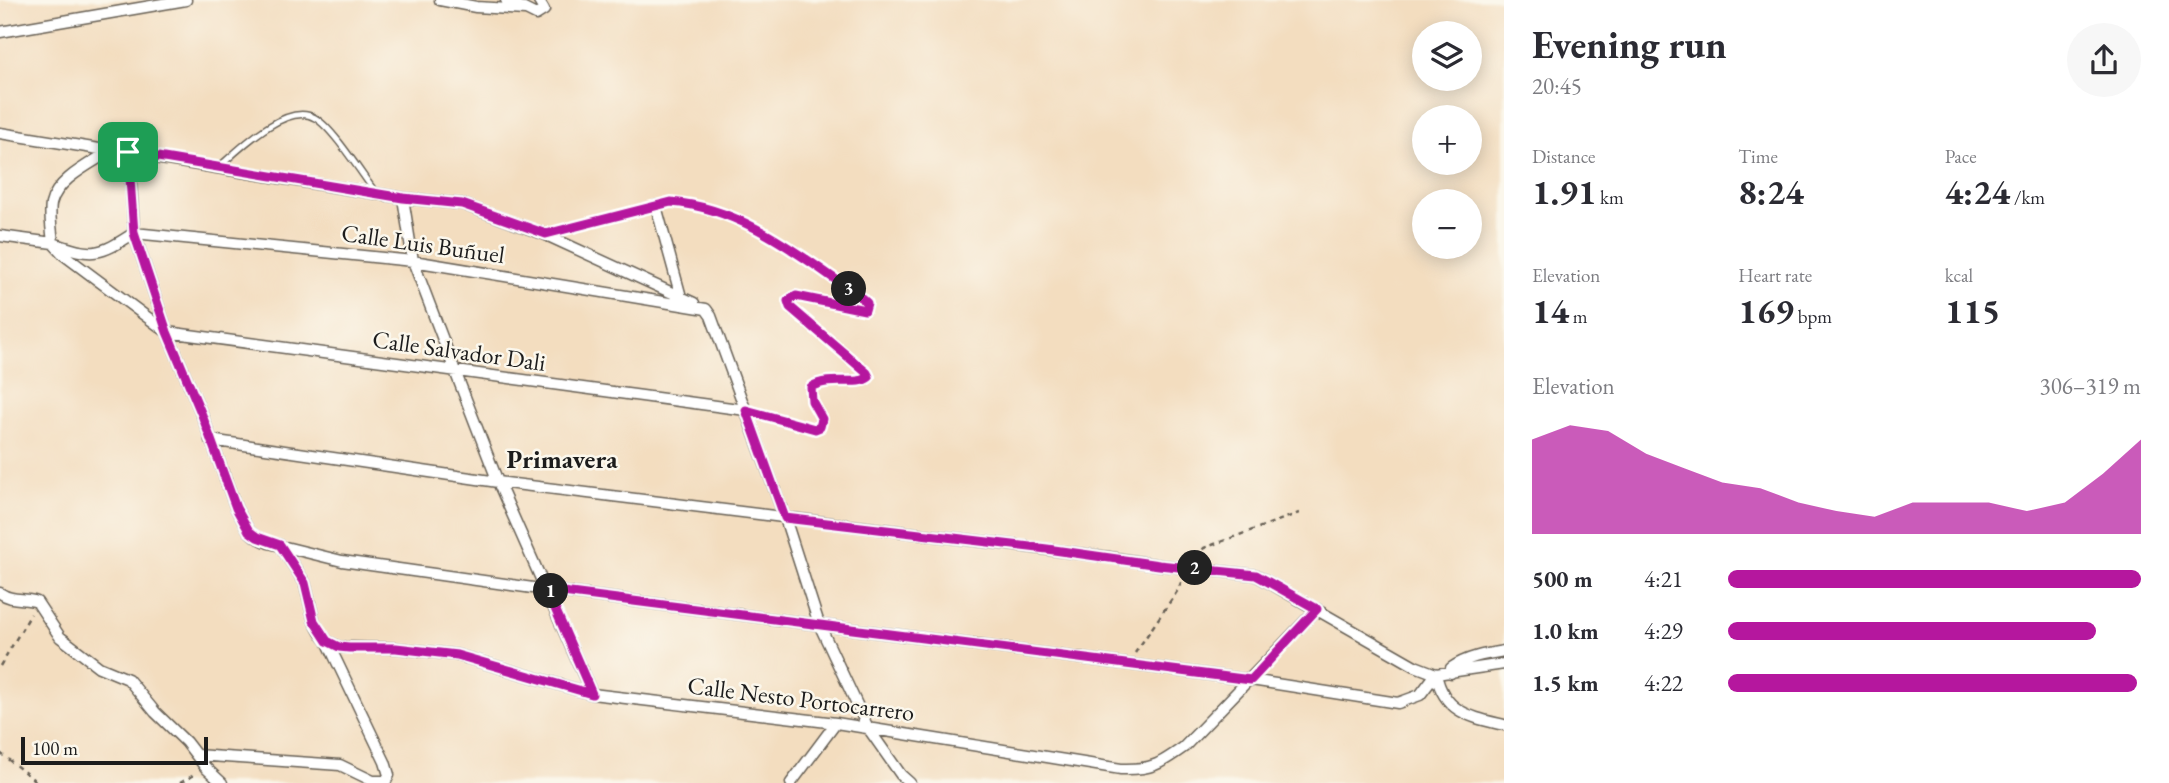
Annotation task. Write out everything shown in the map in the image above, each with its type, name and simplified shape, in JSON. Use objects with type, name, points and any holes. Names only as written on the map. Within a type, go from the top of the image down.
[{"type":"street","points":[[0,32],[186,0]]},
{"type":"street","points":[[440,0],[525,10]]},
{"type":"street","points":[[506,0],[536,15],[543,12],[544,7],[538,0]]},
{"type":"street","points":[[0,133],[113,149],[403,198],[462,204],[546,234],[706,309],[711,316],[785,518],[819,624],[868,728],[901,775],[910,783]]},
{"type":"street","points":[[113,149],[69,178],[57,191],[51,203],[53,243],[64,255],[167,332]]},
{"type":"street","points":[[128,152],[134,233],[167,332],[202,415],[236,508],[249,531],[257,537],[342,561],[547,590],[1251,680],[1398,703],[1420,695],[1436,674]]},
{"type":"street","points":[[403,198],[414,261],[455,371],[498,482],[592,694]]},
{"type":"street","points":[[656,206],[681,297]]},
{"type":"street","points":[[0,236],[53,243],[90,254],[110,249],[134,233]]},
{"type":"street","name":"Calle Luis Buñuel","points":[[134,233],[414,261],[706,309]]},
{"type":"street","name":"Calle Salvador Dali","points":[[167,332],[746,410]]},
{"type":"street","points":[[210,440],[498,482],[1256,575],[1415,666],[1436,674],[1504,664]]},
{"type":"street","points":[[196,755],[340,765],[373,781],[386,781],[389,775],[327,641],[314,621],[305,583],[280,545]]},
{"type":"street","points":[[0,593],[12,600],[37,602],[60,637],[72,649],[99,667],[128,679],[222,783]]},
{"type":"street","name":"Calle Nesto Portocarrero","points":[[327,641],[339,647],[396,648],[457,655],[592,694],[836,723],[1121,769],[1139,769],[1161,764],[1184,747],[1317,609]]},
{"type":"street","points":[[1451,673],[1451,668],[1460,662],[1479,655],[1504,651]]},
{"type":"street","points":[[1436,674],[1447,701],[1467,716],[1504,725]]},
{"type":"street","points":[[791,783],[836,723]]},
{"type":"lane","points":[[219,167],[255,135],[294,115],[308,115],[317,119],[332,135],[376,193]]},
{"type":"path","points":[[546,234],[671,202],[690,204],[727,214],[789,247],[867,303],[865,310],[796,296],[788,301],[790,307],[869,377],[862,382],[824,380],[811,387],[812,401],[822,419],[820,427],[815,429],[746,410]]},
{"type":"path","points":[[0,666],[37,602]]},
{"type":"path","points":[[0,752],[38,783]]},
{"type":"path","points":[[180,783],[206,768]]},
{"type":"district","name":"Primavera","points":[[562,459]]},
{"type":"route","points":[[128,152],[403,198],[462,204],[546,234],[671,202],[727,214],[789,247],[867,303],[865,310],[796,296],[788,301],[790,307],[869,377],[862,382],[824,380],[811,387],[812,401],[822,419],[820,427],[815,429],[746,410],[785,518],[1256,575],[1317,609],[1251,680],[547,590],[592,694],[457,655],[396,648],[339,647],[327,641],[320,632],[314,621],[305,583],[280,545],[269,543],[249,531],[236,508],[202,415],[167,332],[134,233],[128,152]]}]
